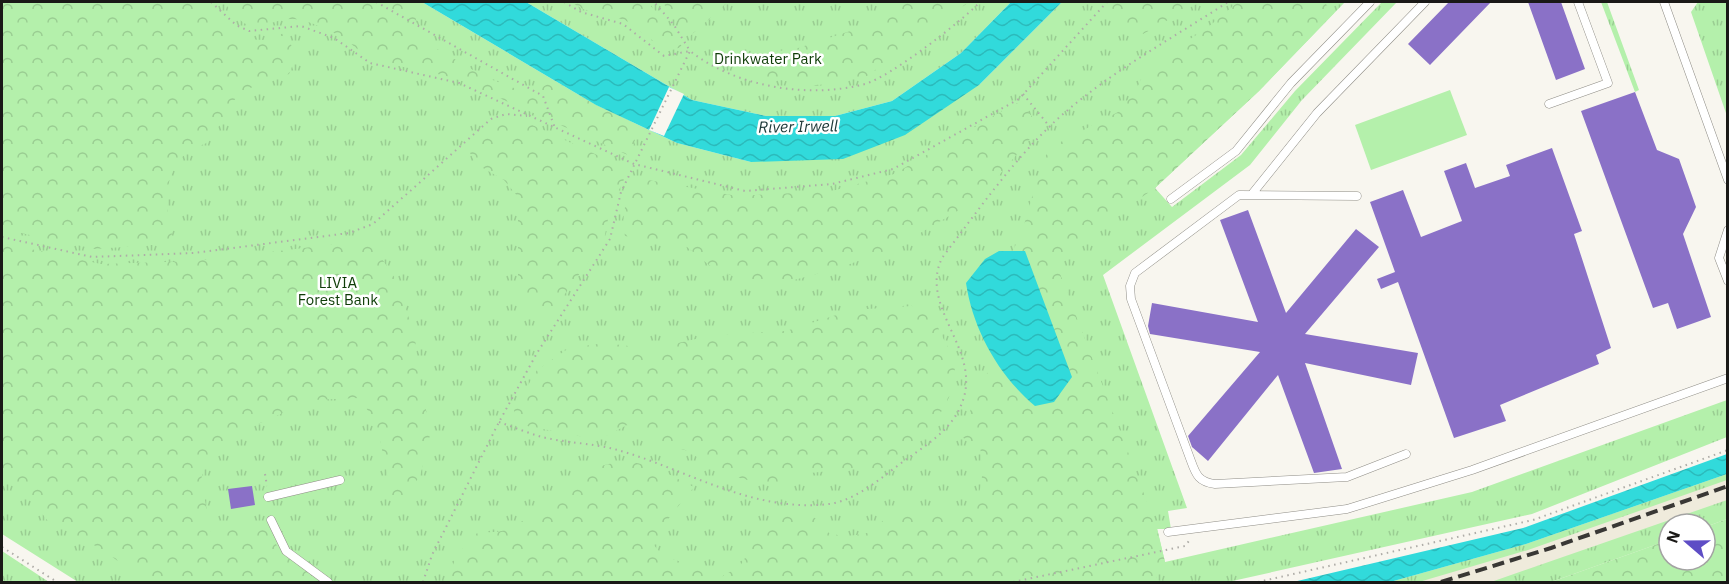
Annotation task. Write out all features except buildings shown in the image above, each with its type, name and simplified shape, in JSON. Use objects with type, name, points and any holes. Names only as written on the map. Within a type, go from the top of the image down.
[{"type":"lane","points":[[1171,199],[1236,151],[1291,83],[1370,2]]},
{"type":"lane","points":[[1252,194],[1317,113],[1425,2]]},
{"type":"lane","points":[[1549,104],[1608,83],[1578,2]]},
{"type":"lane","points":[[1664,2],[1728,180]]},
{"type":"lane","points":[[1357,196],[1239,195],[1135,273],[1130,286],[1131,299],[1197,476],[1205,483],[1347,477],[1406,454]]},
{"type":"lane","points":[[1728,230],[1719,258],[1728,281]]},
{"type":"lane","points":[[1168,532],[1347,509],[1472,470],[1728,378]]},
{"type":"lane","points":[[268,497],[340,480]]},
{"type":"lane","points":[[271,520],[286,551],[328,582]]},
{"type":"path","points":[[211,2],[236,25],[249,31],[301,26],[334,38],[370,63],[396,70],[440,76],[634,164],[745,191],[832,184],[893,169],[1019,99],[1022,93],[1107,2]]},
{"type":"path","points":[[376,2],[543,96],[555,128]]},
{"type":"path","points":[[564,2],[581,12],[623,24],[664,56],[690,51]]},
{"type":"path","points":[[654,2],[674,25],[690,51],[713,66],[771,87],[821,92],[867,83],[924,47],[966,16],[980,2]]},
{"type":"path","points":[[499,422],[543,437],[613,449],[652,461],[728,492],[772,502],[829,504],[855,495],[935,439],[958,412],[965,394],[966,375],[961,354],[936,292],[938,265],[1009,170],[1050,127],[1089,93],[1228,2]]},
{"type":"path","points":[[423,582],[432,555],[499,422],[554,326],[610,239],[621,192],[690,51]]},
{"type":"path","points":[[1022,93],[1050,127]]},
{"type":"path","points":[[2,237],[93,257],[194,254],[349,233],[373,224],[491,119],[506,114],[530,116]]},
{"type":"path","points":[[1258,582],[1533,520],[1728,450]]},
{"type":"path","points":[[1012,582],[1185,546],[1198,528]]},
{"type":"path","points":[[2,547],[57,582]]},
{"type":"shaded area","points":[[1727,474],[1727,519],[1717,523],[1717,512],[1657,512],[1657,544],[1551,582],[1390,582],[1526,544]]},
{"type":"green space","name":"LIVIA Forest Bank","points":[[2,2],[422,2],[596,105],[677,143],[751,162],[979,85],[1062,2],[1345,2],[1259,91],[1155,188],[1172,207],[1241,155],[1295,91],[1382,2],[1397,2],[1302,100],[1250,165],[1103,275],[1187,508],[1168,511],[1171,529],[1157,529],[1165,562],[1472,492],[1727,400],[1727,437],[1532,514],[1228,582],[78,582],[2,534]]},
{"type":"green space","points":[[2,2],[202,2],[241,39],[265,40],[287,32],[292,48],[293,63],[289,74],[254,86],[232,102],[211,139],[187,152],[179,161],[173,170],[168,191],[167,202],[172,234],[166,244],[95,249],[2,229]]},
{"type":"green space","points":[[224,2],[411,2],[422,40],[485,77],[530,94],[553,81],[632,122],[635,140],[630,156],[460,80],[373,59],[339,35],[305,21],[281,20],[255,27],[246,24]]},
{"type":"green space","name":"Drinkwater Park","points":[[526,2],[1011,2],[961,53],[892,101],[835,116],[766,116],[692,100]]},
{"type":"green space","points":[[570,2],[647,2],[672,29],[682,47],[667,51],[625,20],[583,9]]},
{"type":"green space","points":[[662,2],[728,2],[690,36]]},
{"type":"green space","points":[[899,2],[969,2],[867,76],[814,86],[763,77],[735,67],[753,54],[795,49],[881,21]]},
{"type":"green space","points":[[1115,2],[1200,2],[1143,34],[1135,34],[1110,6]]},
{"type":"green space","points":[[1238,2],[1324,2],[1334,13],[1259,91],[1155,188],[1054,258],[1157,528],[1165,562],[1153,565],[1158,582],[446,582],[457,555],[478,532],[505,530],[521,522],[576,479],[590,471],[624,462],[651,467],[694,487],[671,515],[653,544],[662,555],[721,577],[740,566],[770,518],[782,510],[813,516],[829,533],[846,537],[872,532],[893,510],[964,513],[971,507],[980,491],[981,455],[980,446],[957,435],[969,416],[977,383],[999,362],[1012,387],[1025,251],[1013,251],[1024,225],[1042,162],[1051,147],[1118,112],[1136,90],[1147,67],[1207,28]]},
{"type":"green space","points":[[1601,2],[1607,2],[1639,90],[1635,92]]},
{"type":"green space","points":[[1698,2],[1727,2],[1727,116],[1691,12]]},
{"type":"green space","points":[[1450,90],[1467,135],[1371,170],[1355,125]]},
{"type":"green space","points":[[1016,103],[1023,105],[1037,123],[1035,133],[988,188],[968,205],[898,246],[842,267],[783,283],[752,285],[709,265],[687,247],[625,236],[625,207],[638,181],[648,180],[737,196],[832,191],[894,174]]},
{"type":"green space","points":[[508,118],[526,122],[623,167],[627,173],[610,209],[604,240],[546,320],[529,311],[518,277],[518,197],[504,180],[476,164],[469,151],[498,123]]},
{"type":"green space","points":[[367,237],[397,281],[415,337],[419,380],[431,431],[420,476],[395,509],[376,422],[359,398],[312,400],[242,431],[211,450],[201,479],[211,532],[264,522],[281,550],[296,564],[323,582],[146,582],[103,550],[47,520],[29,496],[2,471],[2,243],[101,264],[195,261],[328,245]]},
{"type":"green space","points":[[912,306],[928,313],[934,320],[953,359],[954,378],[943,410],[932,425],[920,439],[880,471],[857,468],[801,474],[782,489],[728,475],[685,450],[660,444],[627,425],[606,436],[584,437],[522,425],[515,418],[514,409],[537,370],[569,348],[605,343],[652,349],[713,335],[786,331],[852,310]]},
{"type":"green space","points":[[1727,474],[1727,480],[1528,550],[1419,582],[1390,582],[1526,544]]},
{"type":"green space","points":[[1727,500],[1727,519],[1717,523],[1717,512],[1692,512]]},
{"type":"green space","points":[[1727,519],[1727,582],[1551,582],[1657,544],[1657,572],[1717,572],[1717,523]]},
{"type":"green space","points":[[1657,524],[1657,544],[1551,582],[1491,582]]},
{"type":"green space","points":[[2,551],[49,582],[2,582]]},
{"type":"water","name":"River Irwell","points":[[422,2],[526,2],[692,100],[766,116],[835,116],[892,101],[961,53],[1011,2],[1062,2],[979,85],[905,135],[843,159],[751,162],[677,143],[596,105]]},
{"type":"water","points":[[999,251],[1025,251],[1072,377],[1054,402],[1035,406],[1010,381],[981,335],[969,301],[966,283],[985,259]]},
{"type":"water","points":[[1727,454],[1727,474],[1526,544],[1390,582],[1293,582],[1523,528]]},
{"type":"pier","points":[[669,87],[684,94],[664,136],[649,130]]},
{"type":"railway","points":[[1441,582],[1551,548],[1728,486]]}]
